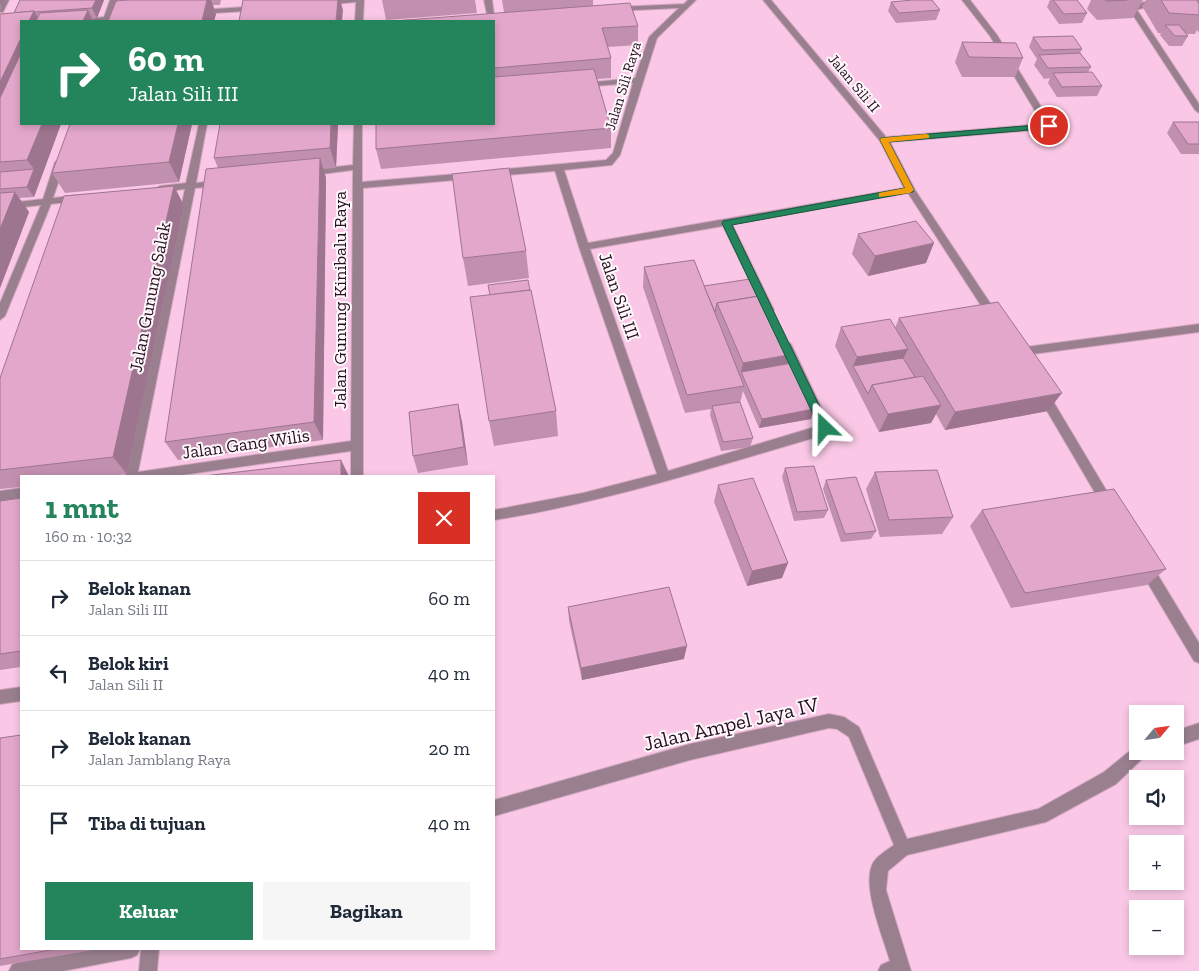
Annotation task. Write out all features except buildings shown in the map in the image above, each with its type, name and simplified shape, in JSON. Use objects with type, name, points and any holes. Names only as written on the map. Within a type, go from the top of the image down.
[{"type":"street","points":[[0,10],[5,0]]},
{"type":"street","points":[[114,0],[106,20],[136,17]]},
{"type":"street","points":[[223,20],[228,0]]},
{"type":"street","points":[[310,4],[359,0],[359,20]]},
{"type":"street","points":[[488,0],[492,19]]},
{"type":"street","name":"Jalan Sili Raya","points":[[559,168],[609,164],[617,153],[638,80],[653,37],[683,6],[692,0]]},
{"type":"street","name":"Jalan Sili II","points":[[767,0],[884,140],[910,190],[1002,328]]},
{"type":"street","points":[[884,140],[1049,126],[993,35],[966,0]]},
{"type":"street","points":[[1171,3],[1144,4],[1133,9],[1199,110]]},
{"type":"street","points":[[606,10],[683,6]]},
{"type":"street","points":[[186,14],[263,8]]},
{"type":"street","points":[[482,20],[501,18]]},
{"type":"street","points":[[571,86],[638,80]]},
{"type":"street","name":"Jalan Gunung Salak","points":[[131,475],[203,125]]},
{"type":"street","name":"Jalan Gunung Kinibalu Raya","points":[[357,475],[358,125]]},
{"type":"street","points":[[0,316],[47,202],[64,150]]},
{"type":"street","points":[[297,174],[359,168]]},
{"type":"street","points":[[358,185],[559,168],[584,247]]},
{"type":"street","points":[[152,190],[229,182]]},
{"type":"street","name":"Jalan Sili III","points":[[664,477],[584,247],[910,190]]},
{"type":"street","points":[[0,207],[85,198]]},
{"type":"street","points":[[726,223],[773,319]]},
{"type":"street","points":[[1018,352],[1199,328]]},
{"type":"street","points":[[495,515],[583,498],[664,477],[825,428],[782,337]]},
{"type":"street","points":[[1038,386],[1114,513]]},
{"type":"street","name":"Jalan Gang Wilis","points":[[147,475],[357,445]]},
{"type":"street","points":[[0,496],[20,493]]},
{"type":"street","points":[[1139,555],[1199,656]]},
{"type":"street","points":[[0,697],[20,694]]},
{"type":"street","name":"Jalan Ampel Jaya IV","points":[[495,808],[690,752],[829,721],[840,722],[854,732],[903,848]]},
{"type":"street","points":[[1184,736],[1199,731]]},
{"type":"street","points":[[896,969],[878,890],[880,867],[903,848],[1040,816],[1110,778],[1130,760]]},
{"type":"street","points":[[18,971],[126,950]]},
{"type":"street","points":[[148,971],[150,950]]},
{"type":"slow traffic","points":[[882,195],[910,190],[884,140],[926,137]]},
{"type":"route","points":[[825,428],[726,223],[910,190],[884,140],[1049,126]]}]
